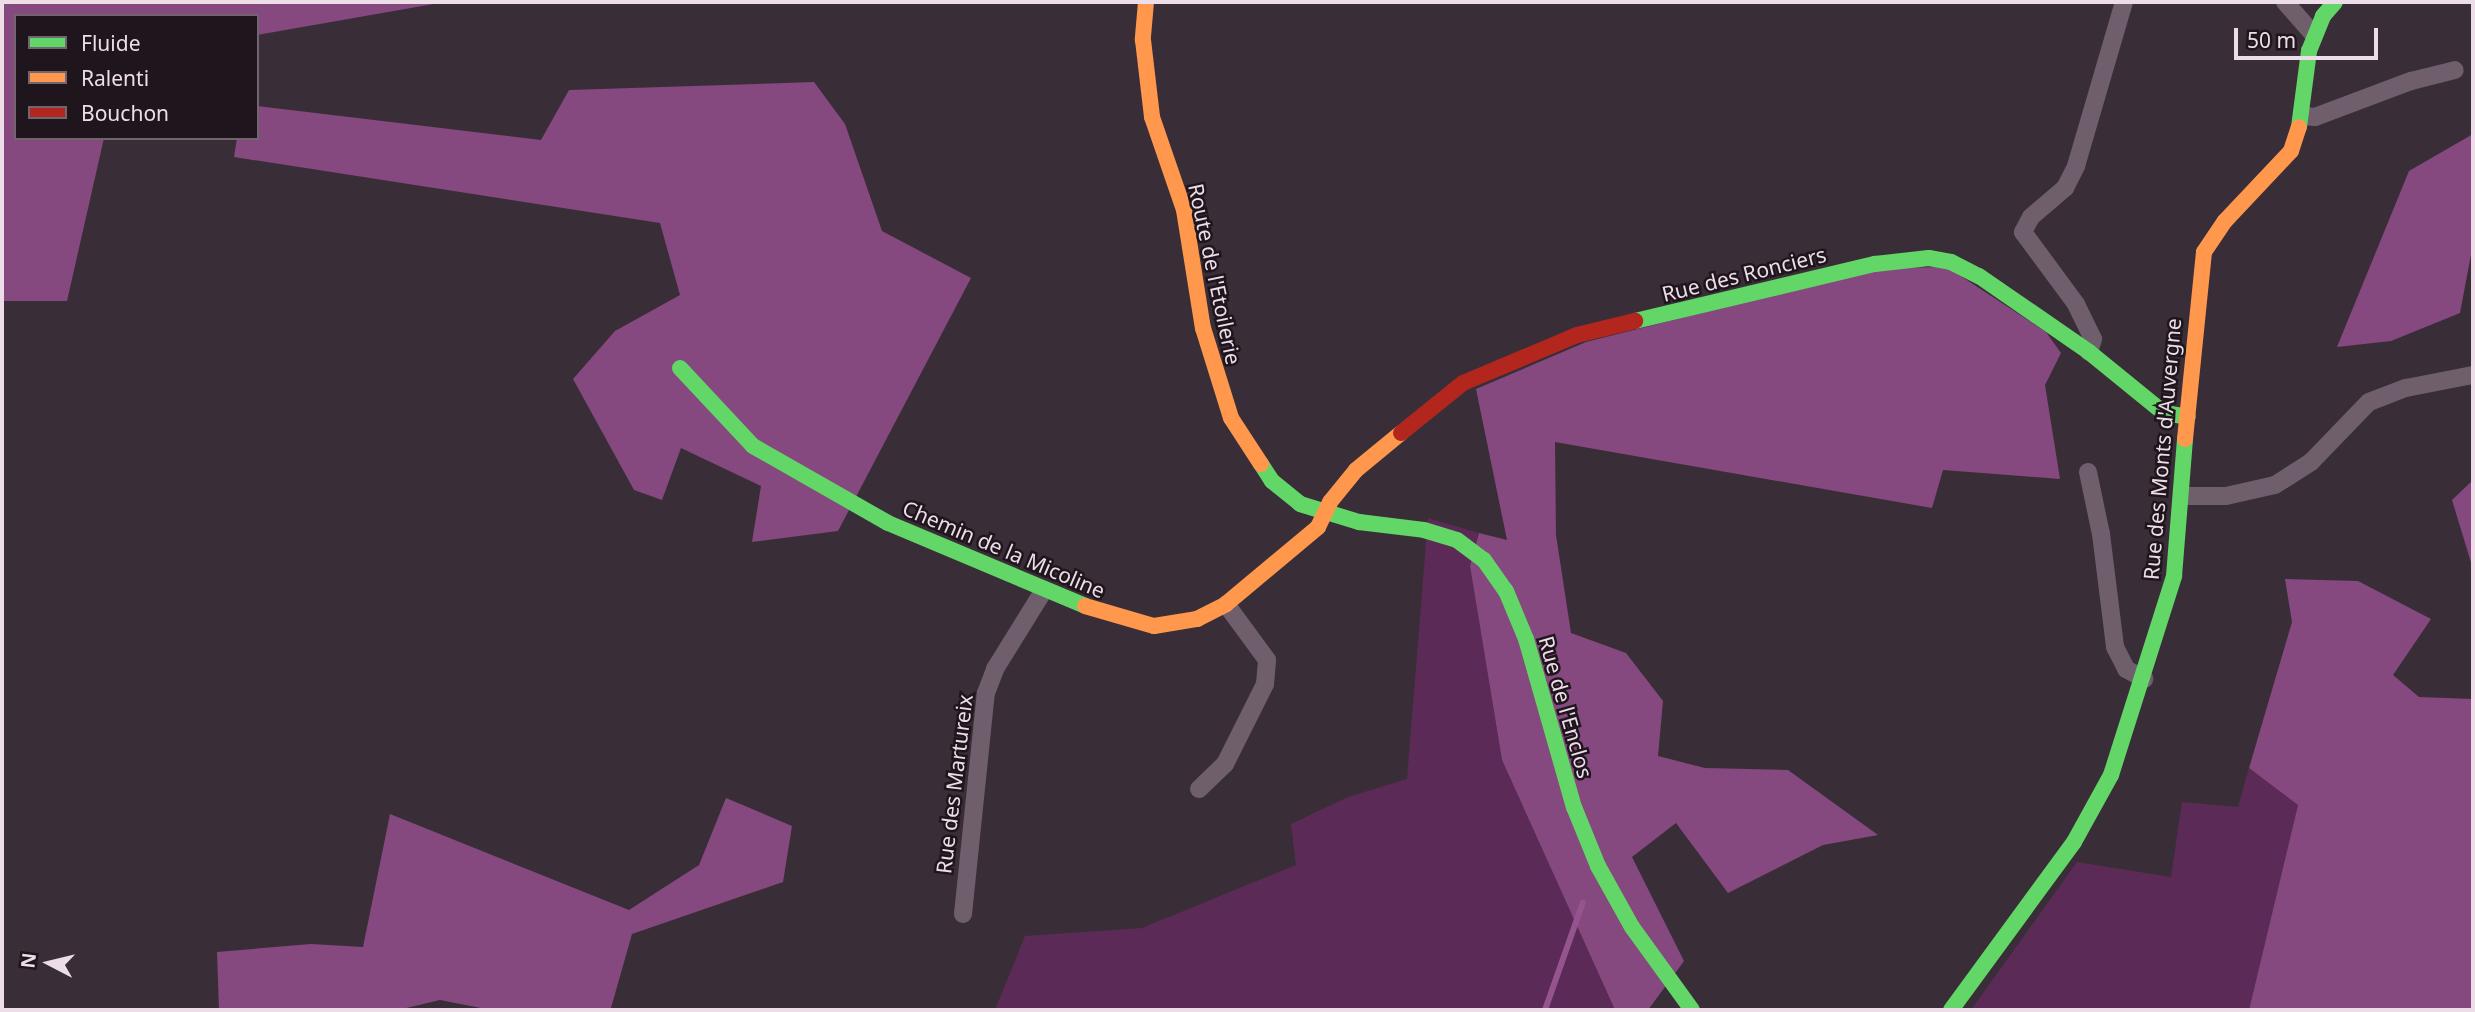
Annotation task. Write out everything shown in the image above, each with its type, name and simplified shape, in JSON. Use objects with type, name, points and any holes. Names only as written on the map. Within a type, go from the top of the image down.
[{"type":"street","name":"Route de l'Etoilerie","points":[[1146,2],[1143,40],[1152,117],[1184,209],[1215,376],[1231,418],[1272,481],[1300,504],[1325,515]]},
{"type":"street","points":[[2089,352],[2093,339],[2076,304],[2023,232],[2031,217],[2065,188],[2087,138],[2124,2]]},
{"type":"street","points":[[2285,2],[2314,35]]},
{"type":"street","name":"Rue des Monts d'Auvergne","points":[[1951,1010],[2074,842],[2110,775],[2144,679],[2174,576],[2196,297],[2204,252],[2225,221],[2291,151],[2303,116],[2306,66],[2314,35],[2336,2]]},
{"type":"street","points":[[2303,116],[2315,117],[2411,81],[2455,70]]},
{"type":"street","name":"Rue des Ronciers","points":[[1325,515],[1356,470],[1403,428],[1463,383],[1517,357],[1577,335],[1875,264],[1929,258],[1951,262],[1979,276],[2089,352],[2164,413],[2188,417]]},
{"type":"street","name":"Chemin de la Micoline","points":[[681,368],[753,446],[888,523],[1109,616],[1154,626],[1197,619],[1226,604],[1318,527],[1325,515]]},
{"type":"street","points":[[2182,496],[2226,496],[2275,485],[2311,462],[2369,402],[2406,387],[2473,375]]},
{"type":"street","points":[[2088,471],[2101,534],[2115,647],[2126,669],[2144,679]]},
{"type":"street","name":"Rue de l'Enclos","points":[[1325,515],[1424,530],[1457,540],[1485,560],[1506,591],[1526,639],[1574,807],[1598,866],[1632,928],[1692,1010]]},
{"type":"street","name":"Rue des Martureix","points":[[963,914],[986,694],[995,669],[1044,590]]},
{"type":"street","points":[[1199,789],[1225,764],[1265,684],[1267,660],[1226,604]]},
{"type":"shaded area","points":[[2,2],[445,2],[259,35],[259,14],[14,14],[14,140],[104,140],[67,301],[2,301]]},
{"type":"shaded area","points":[[814,82],[845,124],[882,231],[971,278],[838,531],[752,542],[761,486],[681,448],[662,500],[634,490],[573,379],[615,331],[680,295],[660,223],[234,157],[237,140],[259,140],[259,106],[541,140],[569,90]]},
{"type":"shaded area","points":[[2473,134],[2473,244],[2460,313],[2391,341],[2337,347],[2409,171]]},
{"type":"shaded area","points":[[1947,267],[2046,332],[2061,353],[2045,385],[2060,479],[1943,470],[1932,508],[1555,442],[1556,535],[1571,633],[1626,653],[1663,701],[1658,756],[1705,768],[1788,770],[1878,835],[1823,845],[1728,893],[1676,823],[1632,857],[1684,961],[1648,1010],[1615,1010],[1502,760],[1470,566],[1479,533],[1507,540],[1476,389],[1586,342],[1880,268]]},
{"type":"shaded area","points":[[2473,480],[2473,569],[2452,500]]},
{"type":"shaded area","points":[[1428,518],[1479,533],[1470,566],[1502,760],[1615,1010],[995,1010],[1025,936],[1142,928],[1296,865],[1291,824],[1348,797],[1407,779]]},
{"type":"shaded area","points":[[2285,579],[2358,581],[2431,619],[2393,675],[2419,697],[2473,699],[2473,1010],[2249,1010],[2298,805],[2249,768],[2292,622]]},
{"type":"shaded area","points":[[2249,768],[2298,805],[2249,1010],[1971,1010],[2077,862],[2171,877],[2182,802],[2238,807]]},
{"type":"shaded area","points":[[726,798],[792,826],[783,882],[632,934],[611,1008],[491,1010],[440,1000],[398,1010],[219,1010],[217,952],[311,944],[363,947],[390,814],[629,910],[699,865]]},
{"type":"waterway","points":[[1545,1010],[1583,902]]},
{"type":"traffic: fast","points":[[2299,127],[2309,51],[2323,16],[2335,2]]},
{"type":"traffic: fast","points":[[1635,321],[1875,264],[1929,258],[1951,262],[1979,276],[2089,352],[2164,413],[2188,417]]},
{"type":"traffic: fast","points":[[680,368],[753,446],[888,523],[1085,606]]},
{"type":"traffic: fast","points":[[1951,1010],[2074,842],[2111,775],[2174,576],[2185,439]]},
{"type":"traffic: fast","points":[[1261,464],[1272,481],[1300,504],[1359,522],[1424,530],[1457,540],[1484,560],[1506,591],[1526,639],[1574,807],[1598,866],[1632,927],[1692,1010]]},
{"type":"traffic: slow","points":[[1146,2],[1143,40],[1152,117],[1184,210],[1203,328],[1231,418],[1261,464]]},
{"type":"traffic: slow","points":[[2185,439],[2204,252],[2225,221],[2291,151],[2299,127]]},
{"type":"traffic: slow","points":[[1085,606],[1154,626],[1197,619],[1226,604],[1318,527],[1330,502],[1356,470],[1401,433]]},
{"type":"traffic: jam","points":[[1401,433],[1463,383],[1577,335],[1635,321]]}]
